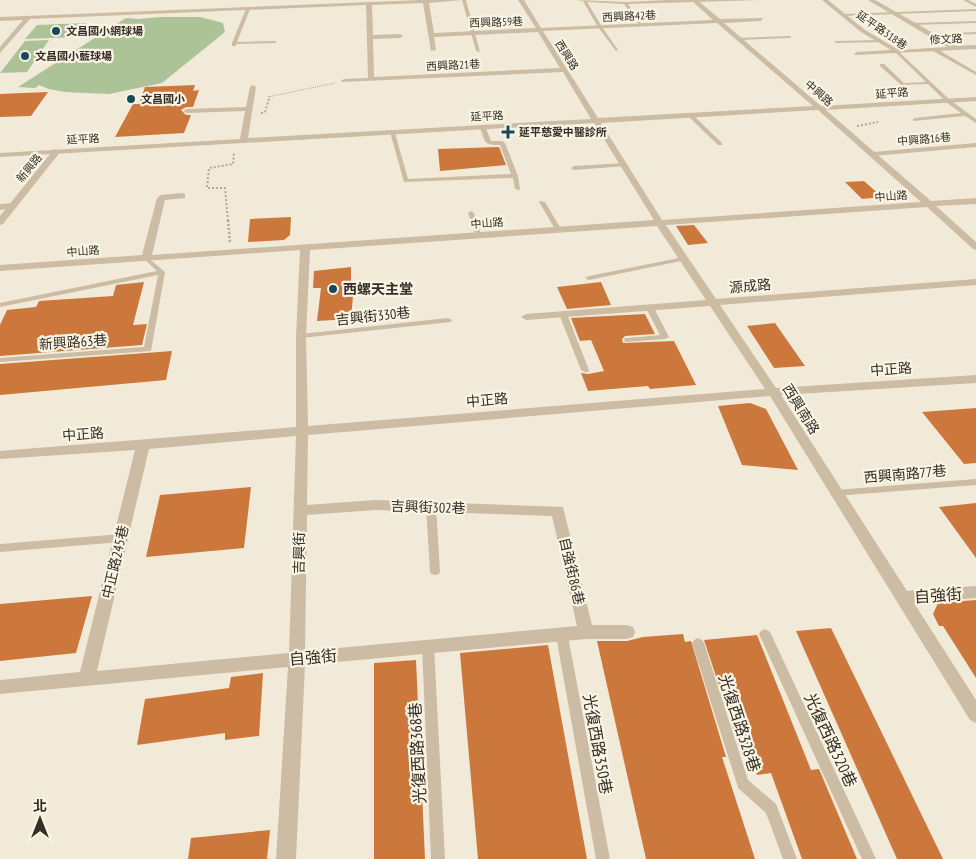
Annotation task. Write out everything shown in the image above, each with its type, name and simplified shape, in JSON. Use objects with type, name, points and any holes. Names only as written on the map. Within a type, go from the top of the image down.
[{"type":"street","points":[[0,19],[459,0]]},
{"type":"street","name":"西興路","points":[[521,0],[597,121]]},
{"type":"street","name":"延平路318巷","points":[[825,0],[863,31],[898,52]]},
{"type":"street","points":[[871,0],[954,48]]},
{"type":"street","name":"中興路","points":[[695,1],[873,154],[976,247]]},
{"type":"street","points":[[426,2],[433,50]]},
{"type":"street","points":[[369,4],[371,79]]},
{"type":"street","points":[[0,51],[28,18]]},
{"type":"street","name":"西興路42巷","points":[[540,30],[761,19]]},
{"type":"street","name":"西興路59巷","points":[[431,35],[540,30]]},
{"type":"street","points":[[369,37],[400,36]]},
{"type":"street","name":"修文路","points":[[857,54],[976,48]]},
{"type":"street","name":"西興路21巷","points":[[344,81],[564,70]]},
{"type":"street","points":[[244,141],[253,87]]},
{"type":"street","name":"延平路","points":[[0,155],[976,99]]},
{"type":"street","points":[[187,111],[248,112]]},
{"type":"street","name":"西興南路","points":[[597,121],[659,222],[773,392],[976,715]]},
{"type":"street","name":"新興路","points":[[0,222],[58,152]]},
{"type":"street","points":[[146,258],[161,198],[182,196]]},
{"type":"street","name":"中山路","points":[[0,268],[976,201]]},
{"type":"street","points":[[0,207],[13,206]]},
{"type":"street","name":"吉興街","points":[[286,859],[297,658],[301,336],[305,247]]},
{"type":"street","name":"源成路","points":[[526,317],[976,282]]},
{"type":"street","name":"中正路","points":[[0,454],[143,445],[301,430],[773,392],[976,379]]},
{"type":"street","name":"中正路245巷","points":[[87,679],[143,445]]},
{"type":"street","name":"吉興街302巷","points":[[299,511],[375,505],[558,511]]},
{"type":"street","name":"自強街86巷","points":[[558,511],[586,632]]},
{"type":"street","name":"自強街","points":[[901,598],[976,592]]},
{"type":"street","name":"自強街","points":[[0,687],[428,646],[562,636],[586,632],[627,632]]},
{"type":"lane","points":[[464,0],[478,52]]},
{"type":"lane","points":[[578,0],[624,3],[759,0]]},
{"type":"lane","points":[[965,0],[976,8]]},
{"type":"lane","points":[[585,1],[616,50]]},
{"type":"lane","points":[[624,3],[640,25]]},
{"type":"lane","points":[[844,15],[976,8]]},
{"type":"lane","points":[[248,9],[234,44],[275,42]]},
{"type":"lane","points":[[914,24],[976,22]]},
{"type":"lane","points":[[931,35],[976,33]]},
{"type":"lane","points":[[739,39],[790,37]]},
{"type":"lane","points":[[836,42],[880,41]]},
{"type":"lane","points":[[935,50],[976,74]]},
{"type":"lane","name":"延平路318巷","points":[[898,52],[948,101],[976,121]]},
{"type":"lane","points":[[882,65],[903,84],[930,83]]},
{"type":"lane","points":[[915,120],[966,114]]},
{"type":"lane","points":[[692,116],[720,144]]},
{"type":"lane","points":[[483,128],[489,143],[502,143],[518,189]]},
{"type":"lane","points":[[392,133],[406,181],[515,176]]},
{"type":"lane","name":"中興路16巷","points":[[873,154],[976,145]]},
{"type":"lane","points":[[574,168],[624,165]]},
{"type":"lane","points":[[542,202],[558,229]]},
{"type":"lane","points":[[472,213],[478,234]]},
{"type":"lane","points":[[146,258],[162,272]]},
{"type":"lane","points":[[589,278],[684,260]]},
{"type":"lane","points":[[0,305],[162,272]]},
{"type":"lane","name":"新興路63巷","points":[[0,360],[148,349],[162,272]]},
{"type":"lane","points":[[628,340],[665,337],[650,308]]},
{"type":"lane","points":[[563,314],[585,370]]},
{"type":"lane","name":"吉興街330巷","points":[[301,336],[448,320]]},
{"type":"lane","name":"西興南路77巷","points":[[836,493],[976,482]]},
{"type":"lane","points":[[432,507],[435,571]]},
{"type":"lane","points":[[0,548],[121,538]]},
{"type":"lane","name":"光復西路320巷","points":[[765,634],[869,859]]},
{"type":"lane","name":"光復西路350巷","points":[[562,636],[603,859]]},
{"type":"lane","name":"光復西路328巷","points":[[698,643],[743,784],[771,809],[790,859]]},
{"type":"lane","name":"光復西路368巷","points":[[428,646],[438,859]]},
{"type":"path","points":[[248,112],[265,112],[268,96],[344,81]]},
{"type":"path","points":[[231,253],[225,188],[207,188],[209,168],[233,164],[235,142]]},
{"type":"green space","points":[[200,17],[223,23],[225,32],[162,83],[109,94],[65,92],[39,85],[35,88],[18,87],[126,18]]},
{"type":"green space","name":"文昌國小網球場","points":[[86,23],[76,37],[25,39],[37,25]]},
{"type":"green space","name":"文昌國小藍球場","points":[[49,40],[27,72],[0,73],[25,41]]},
{"type":"building","points":[[195,85],[193,91],[199,90],[193,107],[186,107],[181,110],[186,115],[191,115],[184,133],[115,137],[133,104],[139,104],[145,87]]},
{"type":"building","points":[[48,92],[31,116],[0,117],[0,94]]},
{"type":"building","points":[[499,147],[506,165],[440,171],[438,149]]},
{"type":"building","points":[[864,181],[882,197],[862,199],[845,182]]},
{"type":"building","points":[[291,217],[290,235],[284,240],[248,242],[250,219]]},
{"type":"building","points":[[694,225],[708,243],[688,245],[676,226]]},
{"type":"building","points":[[351,267],[351,284],[354,284],[351,319],[317,321],[321,288],[313,288],[314,271]]},
{"type":"building","points":[[144,282],[133,325],[147,324],[142,345],[0,356],[0,325],[7,310],[36,307],[39,301],[113,296],[116,285]]},
{"type":"building","points":[[601,282],[611,305],[567,309],[557,287]]},
{"type":"building","points":[[645,314],[655,334],[625,336],[622,339],[623,343],[674,341],[696,385],[650,389],[648,386],[588,391],[581,373],[588,374],[604,371],[591,340],[580,341],[571,318]]},
{"type":"building","points":[[775,323],[805,366],[774,368],[747,326]]},
{"type":"building","points":[[172,351],[166,380],[0,395],[0,364]]},
{"type":"building","points":[[750,403],[766,409],[798,470],[742,465],[718,406]]},
{"type":"building","points":[[976,408],[976,463],[964,464],[922,412]]},
{"type":"building","points":[[251,487],[244,548],[146,557],[160,495]]},
{"type":"building","points":[[976,503],[976,558],[939,507]]},
{"type":"building","points":[[92,596],[76,653],[0,661],[0,604]]},
{"type":"building","points":[[976,600],[976,678],[943,626],[939,626],[933,614],[938,603]]},
{"type":"building","points":[[831,628],[943,859],[897,859],[796,631]]},
{"type":"building","points":[[683,634],[685,642],[691,641],[726,757],[722,757],[755,859],[646,859],[597,641],[627,641],[643,637]]},
{"type":"building","points":[[757,635],[811,770],[819,769],[857,859],[802,859],[771,773],[757,775],[750,755],[742,755],[704,640]]},
{"type":"building","points":[[548,645],[587,859],[478,859],[460,653]]},
{"type":"building","points":[[416,660],[425,859],[374,859],[374,663]]},
{"type":"building","points":[[263,673],[259,736],[225,740],[225,733],[137,745],[145,699],[229,688],[231,677]]},
{"type":"building","points":[[270,830],[267,859],[188,859],[191,838]]},
{"type":"place","name":"文昌國小網球場","points":[[56,31]]},
{"type":"place","name":"文昌國小藍球場","points":[[25,56]]},
{"type":"place","name":"文昌國小","points":[[131,99]]},
{"type":"place","name":"延平慈愛中醫診所","points":[[508,132]]},
{"type":"place","name":"西螺天主堂","points":[[333,289]]}]
